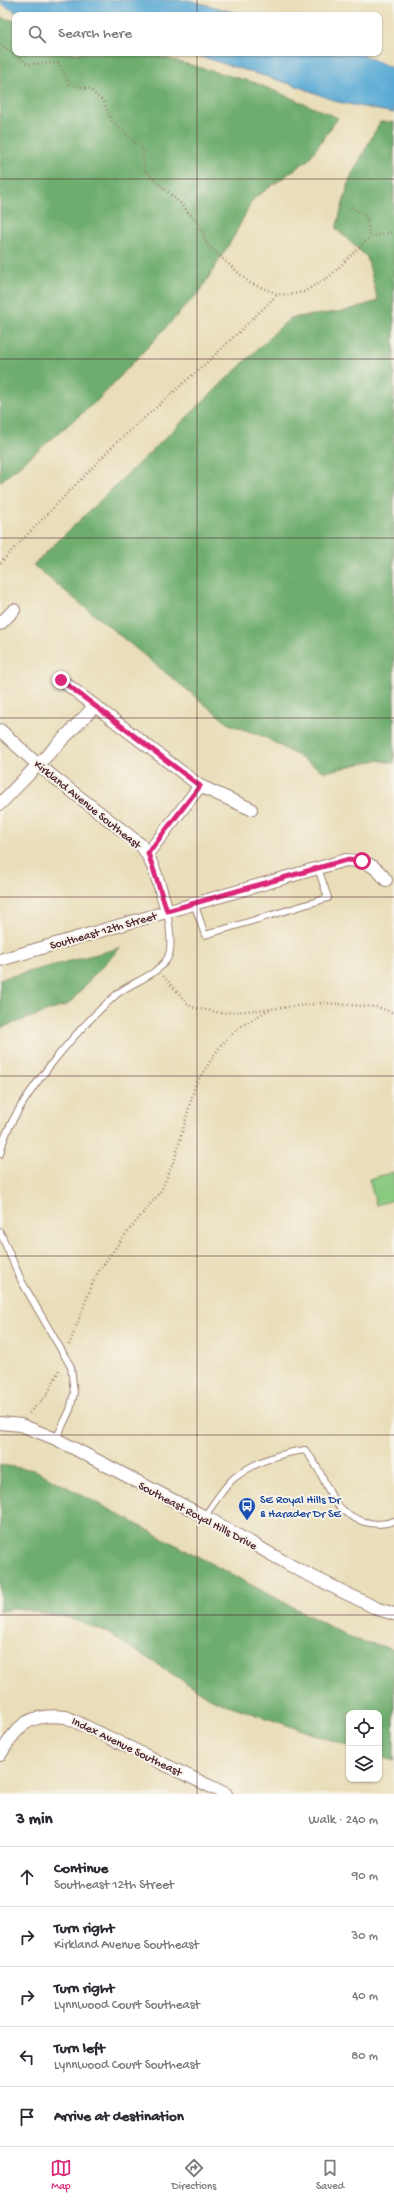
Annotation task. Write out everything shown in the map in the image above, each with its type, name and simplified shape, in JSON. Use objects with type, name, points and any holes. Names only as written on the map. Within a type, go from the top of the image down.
[{"type":"street","points":[[0,624],[14,610]]},
{"type":"street","points":[[61,680],[200,786],[251,808]]},
{"type":"street","points":[[0,804],[95,706]]},
{"type":"street","name":"Kirkland Avenue Southeast","points":[[0,730],[38,765],[140,844],[148,853],[167,911]]},
{"type":"street","points":[[148,853],[200,786]]},
{"type":"street","name":"Southeast 12th Street","points":[[0,960],[346,860],[362,861],[378,868],[386,880]]},
{"type":"street","name":"Southeast Royal Hills Drive","points":[[0,1423],[21,1426],[56,1439],[204,1517],[297,1569],[378,1609],[394,1614]]},
{"type":"street","name":"Index Avenue Southeast","points":[[0,1755],[10,1738],[24,1722],[47,1715],[66,1717],[226,1794]]},
{"type":"lane","points":[[194,903],[205,935],[328,898],[318,868]]},
{"type":"lane","points":[[0,1154],[2,1145],[25,1099],[95,1013],[119,993],[156,969],[168,958],[171,929],[167,911]]},
{"type":"lane","points":[[0,1232],[22,1282],[71,1368],[74,1394],[70,1410],[56,1439]]},
{"type":"lane","points":[[204,1517],[234,1479],[262,1461],[286,1452],[305,1450],[315,1462],[335,1503],[356,1519],[367,1523],[384,1525],[394,1521]]},
{"type":"path","points":[[0,44],[12,53]]},
{"type":"path","points":[[17,56],[28,64],[58,63],[70,84],[90,89],[104,102],[111,120],[143,150],[144,170],[181,204],[199,224],[207,245],[250,283],[278,294],[290,295],[304,292],[323,280],[370,238],[394,232]]},
{"type":"path","points":[[351,207],[366,216],[370,238]]},
{"type":"path","points":[[0,563],[116,442],[214,356],[278,294]]},
{"type":"path","points":[[156,969],[191,1007],[220,1013],[324,1003],[377,1007],[394,1014]]},
{"type":"path","points":[[29,1413],[47,1395],[65,1357],[96,1277],[120,1240],[161,1191],[175,1158],[196,1083],[221,1045],[238,1028],[270,1009]]},
{"type":"green space","points":[[0,17],[12,20],[12,56],[158,56],[256,83],[338,118],[308,160],[253,199],[233,238],[200,291],[99,399],[0,482]]},
{"type":"green space","points":[[380,122],[394,122],[394,763],[377,760],[325,772],[265,737],[229,724],[33,565],[290,318],[345,311],[378,301],[367,257],[336,229],[350,178]]},
{"type":"green space","points":[[120,948],[69,1004],[0,1028],[0,979]]},
{"type":"green space","points":[[394,1172],[394,1200],[376,1205],[369,1179]]},
{"type":"green space","points":[[0,1465],[35,1470],[353,1639],[394,1649],[394,1761],[382,1758],[382,1710],[346,1710],[346,1745],[213,1700],[108,1633],[70,1618],[17,1608],[0,1611]]},
{"type":"water","points":[[0,0],[189,0],[233,12],[16,12],[0,3]]},
{"type":"water","points":[[199,56],[366,56],[394,69],[394,113],[338,102],[297,86]]},
{"type":"place","name":"SE Royal Hills Dr & Harader Dr SE","points":[[247,1521]]},
{"type":"route","points":[[61,680],[200,786],[148,853],[167,911],[346,860],[362,861]]}]
